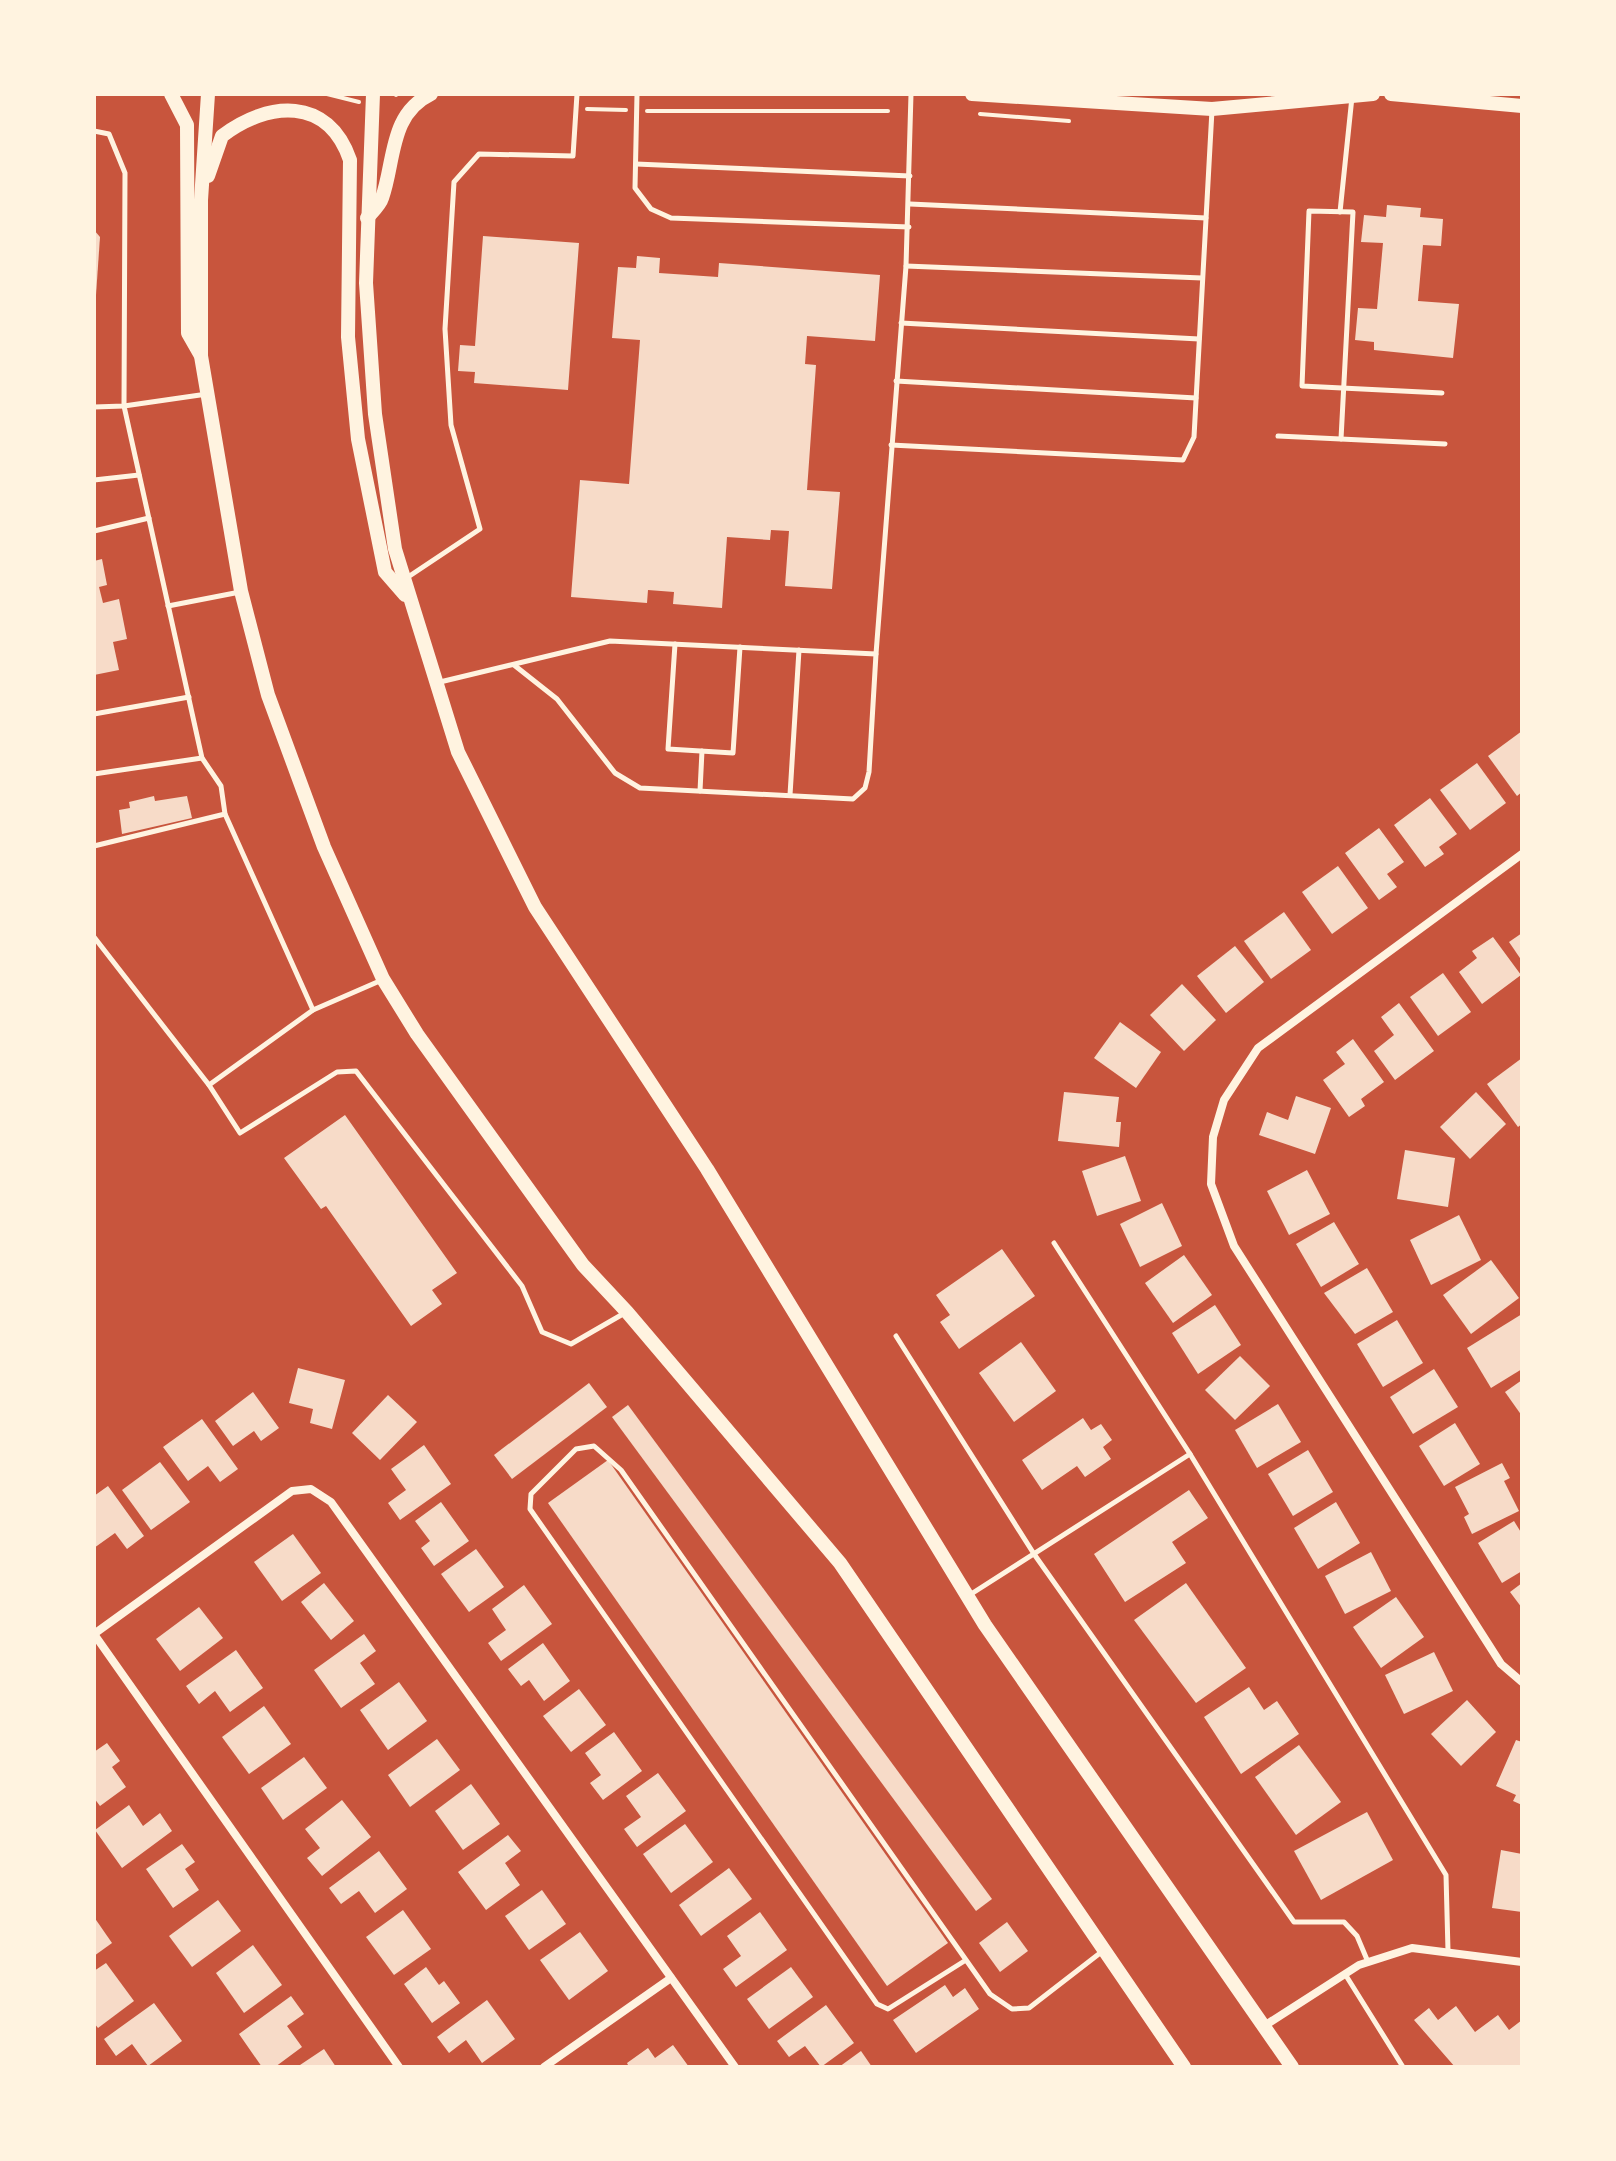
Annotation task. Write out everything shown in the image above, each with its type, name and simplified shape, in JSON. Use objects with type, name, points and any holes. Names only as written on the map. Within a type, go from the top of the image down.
[{"type":"main road","points":[[171,94],[187,125],[188,333],[201,356]]},
{"type":"main road","points":[[208,94],[201,200],[201,356],[241,591],[273,709],[324,847],[383,979],[417,1034],[583,1265],[627,1312],[840,1563],[1184,2067]]},
{"type":"main road","points":[[367,218],[382,200],[389,159],[406,115],[431,94]]},
{"type":"main road","points":[[972,94],[1212,109],[1373,94]]},
{"type":"main road","points":[[1391,94],[1522,106]]},
{"type":"main road","points":[[367,98],[368,345],[375,414],[395,549],[408,599],[439,682],[458,752],[535,907],[707,1169],[967,1596],[1292,2067]]},
{"type":"main road","points":[[201,200],[222,136],[251,118],[280,110],[312,115],[335,130],[344,141],[350,160],[348,337],[358,439],[385,572],[408,599]]},
{"type":"street","points":[[1522,854],[1258,1048],[1224,1100],[1213,1137],[1211,1184],[1234,1246],[1501,1664],[1522,1682]]},
{"type":"street","points":[[399,2067],[94,1634],[292,1491],[311,1489],[331,1502],[735,2067]]},
{"type":"street","points":[[1264,2026],[1345,1974],[1368,1962],[1412,1948],[1522,1962]]},
{"type":"street","points":[[544,2067],[671,1978]]},
{"type":"lane","points":[[404,580],[480,529],[451,425],[445,329],[454,182],[479,154],[573,156],[577,94]]},
{"type":"lane","points":[[637,94],[635,188],[651,209],[671,218],[909,227]]},
{"type":"lane","points":[[514,665],[557,699],[615,773],[640,788],[853,799],[865,788],[869,772],[909,227],[911,94]]},
{"type":"lane","points":[[1340,212],[1352,96]]},
{"type":"lane","points":[[891,445],[1183,460],[1194,437],[1212,109]]},
{"type":"lane","points":[[94,131],[109,134],[125,173],[124,406],[202,758],[221,786],[225,814],[313,1010]]},
{"type":"lane","points":[[636,164],[911,176]]},
{"type":"lane","points":[[910,204],[1206,218]]},
{"type":"lane","points":[[1341,439],[1343,388],[1353,212],[1309,211],[1302,386],[1343,388],[1442,393]]},
{"type":"lane","points":[[906,266],[1202,278]]},
{"type":"lane","points":[[901,323],[1199,339]]},
{"type":"lane","points":[[896,381],[1196,398]]},
{"type":"lane","points":[[94,407],[124,406],[208,394]]},
{"type":"lane","points":[[1278,436],[1445,444]]},
{"type":"lane","points":[[94,480],[139,475]]},
{"type":"lane","points":[[94,531],[149,518]]},
{"type":"lane","points":[[168,606],[241,591]]},
{"type":"lane","points":[[439,682],[610,641],[876,654]]},
{"type":"lane","points":[[675,644],[668,749],[733,753],[740,647]]},
{"type":"lane","points":[[790,795],[799,650]]},
{"type":"lane","points":[[94,714],[189,697]]},
{"type":"lane","points":[[700,791],[702,751]]},
{"type":"lane","points":[[94,774],[202,758]]},
{"type":"lane","points":[[94,846],[225,814]]},
{"type":"lane","points":[[94,937],[209,1085],[240,1133],[337,1072],[356,1071],[522,1286],[542,1332],[571,1344],[627,1312]]},
{"type":"lane","points":[[209,1085],[313,1010],[383,979]]},
{"type":"lane","points":[[1054,1243],[1190,1454],[1446,1875],[1448,1951]]},
{"type":"lane","points":[[896,1336],[1034,1554],[1294,1922],[1344,1922],[1357,1936],[1368,1962]]},
{"type":"lane","points":[[966,1960],[888,2009],[877,2004],[530,1509],[531,1494],[576,1449],[594,1446],[621,1470],[990,1994],[1012,2009],[1029,2008],[1104,1950]]},
{"type":"lane","points":[[967,1596],[1190,1454]]},
{"type":"lane","points":[[1345,1974],[1403,2067]]},
{"type":"path","points":[[327,94],[367,98]]},
{"type":"path","points":[[576,108],[637,111],[888,111]]},
{"type":"path","points":[[980,114],[1069,121]]},
{"type":"building","points":[[1387,205],[1421,208],[1420,217],[1443,219],[1441,246],[1423,245],[1418,301],[1459,304],[1453,358],[1374,350],[1374,342],[1355,340],[1358,308],[1377,309],[1383,243],[1361,242],[1364,215],[1386,217]]},
{"type":"building","points":[[94,230],[100,237],[96,295],[94,294]]},
{"type":"building","points":[[483,236],[579,243],[568,390],[474,383],[475,372],[458,371],[460,345],[475,346]]},
{"type":"building","points":[[637,256],[660,258],[659,273],[718,277],[719,263],[880,275],[875,341],[807,336],[805,364],[816,365],[807,490],[840,492],[832,589],[785,586],[789,531],[771,530],[770,540],[727,537],[722,608],[673,604],[674,592],[648,590],[647,603],[571,597],[580,480],[629,484],[640,340],[612,338],[618,267],[636,268]]},
{"type":"building","points":[[102,559],[107,585],[99,587],[103,603],[119,599],[127,639],[113,642],[119,670],[94,675],[94,561]]},
{"type":"building","points":[[1522,731],[1522,792],[1517,796],[1488,756]]},
{"type":"building","points":[[1477,763],[1506,803],[1470,830],[1440,790]]},
{"type":"building","points":[[154,796],[155,801],[187,796],[192,818],[122,834],[119,810],[130,808],[129,802]]},
{"type":"building","points":[[1430,798],[1457,834],[1439,847],[1444,854],[1425,867],[1394,825]]},
{"type":"building","points":[[1379,828],[1404,862],[1387,874],[1397,887],[1379,900],[1345,853]]},
{"type":"building","points":[[1338,866],[1368,908],[1332,934],[1302,892]]},
{"type":"building","points":[[1284,912],[1311,950],[1271,979],[1244,941]]},
{"type":"building","points":[[1522,933],[1522,961],[1509,942]]},
{"type":"building","points":[[1493,937],[1521,975],[1482,1004],[1459,972],[1477,958],[1472,951]]},
{"type":"building","points":[[1235,946],[1264,982],[1226,1013],[1197,976]]},
{"type":"building","points":[[1443,973],[1471,1012],[1438,1036],[1410,997]]},
{"type":"building","points":[[1182,984],[1216,1020],[1184,1051],[1150,1015]]},
{"type":"building","points":[[1399,1003],[1434,1051],[1395,1080],[1374,1051],[1394,1035],[1381,1017]]},
{"type":"building","points":[[1120,1022],[1161,1052],[1136,1088],[1094,1058]]},
{"type":"building","points":[[1353,1039],[1384,1082],[1361,1099],[1365,1106],[1349,1117],[1323,1080],[1345,1064],[1336,1052]]},
{"type":"building","points":[[1522,1058],[1522,1124],[1518,1127],[1487,1084]]},
{"type":"building","points":[[1064,1092],[1119,1097],[1116,1122],[1121,1122],[1119,1147],[1058,1141]]},
{"type":"building","points":[[1476,1092],[1506,1124],[1470,1159],[1440,1127]]},
{"type":"building","points":[[1296,1096],[1331,1108],[1315,1154],[1259,1135],[1267,1112],[1288,1120]]},
{"type":"building","points":[[345,1115],[457,1273],[432,1290],[442,1304],[411,1326],[326,1206],[321,1209],[284,1158]]},
{"type":"building","points":[[1405,1150],[1455,1158],[1448,1207],[1397,1199]]},
{"type":"building","points":[[1125,1156],[1141,1201],[1097,1216],[1082,1171]]},
{"type":"building","points":[[1307,1170],[1330,1214],[1289,1235],[1267,1191]]},
{"type":"building","points":[[1162,1203],[1182,1246],[1140,1267],[1120,1224]]},
{"type":"building","points":[[1459,1215],[1481,1260],[1431,1285],[1410,1240]]},
{"type":"building","points":[[1334,1222],[1359,1264],[1321,1287],[1296,1244]]},
{"type":"building","points":[[1002,1249],[1035,1296],[959,1349],[940,1322],[950,1315],[936,1295]]},
{"type":"building","points":[[1184,1255],[1212,1295],[1173,1323],[1145,1283]]},
{"type":"building","points":[[1491,1260],[1519,1298],[1471,1334],[1443,1295]]},
{"type":"building","points":[[1367,1268],[1393,1312],[1355,1334],[1324,1293]]},
{"type":"building","points":[[1215,1305],[1241,1345],[1198,1374],[1172,1333]]},
{"type":"building","points":[[1522,1314],[1522,1369],[1491,1388],[1467,1348]]},
{"type":"building","points":[[1397,1320],[1423,1363],[1383,1387],[1357,1344]]},
{"type":"building","points":[[1021,1342],[1056,1391],[1014,1422],[979,1373]]},
{"type":"building","points":[[1240,1356],[1270,1386],[1235,1420],[1205,1390]]},
{"type":"building","points":[[298,1368],[345,1380],[332,1429],[310,1423],[313,1409],[289,1403]]},
{"type":"building","points":[[1434,1369],[1458,1407],[1413,1434],[1390,1397]]},
{"type":"building","points":[[1522,1380],[1522,1416],[1505,1392]]},
{"type":"building","points":[[589,1383],[607,1407],[512,1479],[494,1455]]},
{"type":"building","points":[[253,1392],[279,1428],[261,1441],[254,1431],[233,1446],[215,1421]]},
{"type":"building","points":[[388,1395],[417,1422],[380,1460],[352,1433]]},
{"type":"building","points":[[1278,1404],[1301,1442],[1257,1468],[1235,1430]]},
{"type":"building","points":[[628,1405],[992,1899],[976,1911],[612,1417]]},
{"type":"building","points":[[1083,1418],[1091,1430],[1101,1424],[1112,1440],[1103,1447],[1111,1459],[1085,1477],[1077,1466],[1042,1490],[1022,1460]]},
{"type":"building","points":[[202,1419],[238,1469],[220,1482],[208,1466],[188,1481],[163,1447]]},
{"type":"building","points":[[1455,1423],[1480,1464],[1444,1486],[1419,1446]]},
{"type":"building","points":[[424,1445],[451,1484],[400,1520],[388,1503],[406,1490],[391,1469]]},
{"type":"building","points":[[1308,1450],[1333,1492],[1293,1516],[1268,1474]]},
{"type":"building","points":[[608,1460],[948,1943],[887,1986],[548,1503]]},
{"type":"building","points":[[160,1462],[190,1502],[151,1530],[122,1490]]},
{"type":"building","points":[[1502,1463],[1510,1478],[1504,1481],[1519,1511],[1472,1534],[1464,1517],[1469,1514],[1455,1487]]},
{"type":"building","points":[[108,1486],[144,1536],[127,1549],[115,1533],[94,1548],[94,1496]]},
{"type":"building","points":[[1189,1490],[1208,1518],[1172,1542],[1186,1563],[1125,1602],[1094,1554]]},
{"type":"building","points":[[441,1502],[469,1541],[434,1566],[421,1548],[430,1541],[415,1521]]},
{"type":"building","points":[[1336,1502],[1360,1543],[1318,1569],[1294,1528]]},
{"type":"building","points":[[1514,1521],[1522,1534],[1522,1571],[1502,1583],[1478,1543]]},
{"type":"building","points":[[293,1534],[321,1573],[282,1601],[254,1562]]},
{"type":"building","points":[[476,1549],[504,1587],[469,1612],[441,1574]]},
{"type":"building","points":[[1371,1552],[1391,1591],[1345,1614],[1325,1576]]},
{"type":"building","points":[[324,1583],[354,1621],[331,1640],[301,1602]]},
{"type":"building","points":[[1186,1583],[1246,1668],[1196,1703],[1134,1620]]},
{"type":"building","points":[[1522,1583],[1522,1608],[1510,1592]]},
{"type":"building","points":[[524,1585],[552,1624],[501,1661],[488,1643],[506,1630],[492,1609]]},
{"type":"building","points":[[1396,1597],[1424,1637],[1381,1668],[1353,1627]]},
{"type":"building","points":[[199,1607],[223,1638],[180,1671],[156,1639]]},
{"type":"building","points":[[364,1634],[376,1651],[360,1663],[375,1684],[341,1708],[314,1670]]},
{"type":"building","points":[[543,1643],[570,1681],[544,1701],[529,1680],[521,1686],[508,1669]]},
{"type":"building","points":[[236,1650],[263,1688],[230,1712],[215,1691],[199,1704],[186,1686]]},
{"type":"building","points":[[1434,1652],[1453,1691],[1404,1714],[1385,1675]]},
{"type":"building","points":[[399,1682],[427,1721],[388,1750],[360,1710]]},
{"type":"building","points":[[1249,1687],[1264,1710],[1277,1701],[1299,1734],[1241,1774],[1204,1717]]},
{"type":"building","points":[[579,1689],[606,1725],[571,1752],[543,1716]]},
{"type":"building","points":[[1467,1700],[1496,1732],[1461,1766],[1431,1734]]},
{"type":"building","points":[[264,1706],[291,1744],[249,1774],[222,1737]]},
{"type":"building","points":[[614,1732],[642,1771],[603,1800],[590,1783],[601,1775],[585,1753]]},
{"type":"building","points":[[437,1739],[460,1770],[410,1807],[388,1775]]},
{"type":"building","points":[[1516,1740],[1522,1742],[1522,1805],[1513,1801],[1516,1795],[1496,1786]]},
{"type":"building","points":[[107,1743],[120,1761],[112,1767],[126,1787],[100,1806],[94,1798],[94,1752]]},
{"type":"building","points":[[1299,1745],[1341,1802],[1296,1835],[1255,1777]]},
{"type":"building","points":[[304,1757],[327,1788],[283,1820],[261,1788]]},
{"type":"building","points":[[658,1773],[686,1811],[637,1847],[624,1829],[641,1817],[626,1796]]},
{"type":"building","points":[[471,1784],[500,1824],[463,1850],[435,1811]]},
{"type":"building","points":[[342,1800],[371,1837],[322,1876],[307,1858],[320,1848],[305,1829]]},
{"type":"building","points":[[129,1805],[143,1826],[160,1813],[172,1831],[122,1868],[95,1830]]},
{"type":"building","points":[[1367,1812],[1393,1860],[1321,1900],[1294,1851]]},
{"type":"building","points":[[685,1824],[713,1862],[671,1893],[643,1854]]},
{"type":"building","points":[[508,1835],[521,1851],[505,1863],[520,1885],[486,1910],[458,1872]]},
{"type":"building","points":[[182,1844],[195,1862],[185,1869],[199,1890],[173,1908],[146,1869]]},
{"type":"building","points":[[1501,1850],[1522,1854],[1522,1912],[1492,1908]]},
{"type":"building","points":[[379,1851],[407,1889],[375,1913],[359,1891],[341,1904],[329,1888]]},
{"type":"building","points":[[729,1868],[752,1899],[701,1936],[679,1905]]},
{"type":"building","points":[[542,1890],[566,1924],[529,1950],[505,1916]]},
{"type":"building","points":[[218,1900],[241,1931],[192,1967],[169,1936]]},
{"type":"building","points":[[403,1910],[431,1949],[394,1975],[366,1937]]},
{"type":"building","points":[[760,1912],[787,1950],[736,1987],[723,1969],[741,1956],[727,1936]]},
{"type":"building","points":[[94,1917],[112,1943],[94,1956]]},
{"type":"building","points":[[1007,1922],[1028,1951],[1000,1972],[979,1943]]},
{"type":"building","points":[[580,1932],[608,1971],[569,2000],[540,1960]]},
{"type":"building","points":[[253,1945],[282,1985],[244,2013],[216,1973]]},
{"type":"building","points":[[106,1963],[134,2001],[98,2028],[94,2023],[94,1971]]},
{"type":"building","points":[[426,1967],[439,1985],[444,1981],[460,2003],[432,2023],[404,1984]]},
{"type":"building","points":[[791,1967],[813,1997],[769,2029],[747,1999]]},
{"type":"building","points":[[945,1985],[953,1997],[965,1988],[979,2009],[916,2053],[893,2020]]},
{"type":"building","points":[[291,1996],[304,2014],[287,2026],[302,2047],[275,2067],[262,2067],[239,2034]]},
{"type":"building","points":[[487,2000],[515,2039],[482,2063],[466,2040],[449,2053],[437,2037]]},
{"type":"building","points":[[154,2003],[182,2041],[148,2066],[132,2044],[116,2056],[104,2039]]},
{"type":"building","points":[[826,2005],[854,2043],[821,2067],[805,2046],[789,2057],[777,2041]]},
{"type":"building","points":[[1456,2006],[1475,2032],[1498,2015],[1509,2030],[1522,2020],[1522,2067],[1455,2067],[1414,2020],[1429,2008],[1438,2020]]},
{"type":"building","points":[[673,2045],[689,2067],[629,2067],[627,2063],[648,2048],[655,2058]]},
{"type":"building","points":[[324,2049],[336,2067],[301,2067],[300,2065]]},
{"type":"building","points":[[861,2051],[872,2067],[839,2067]]}]
